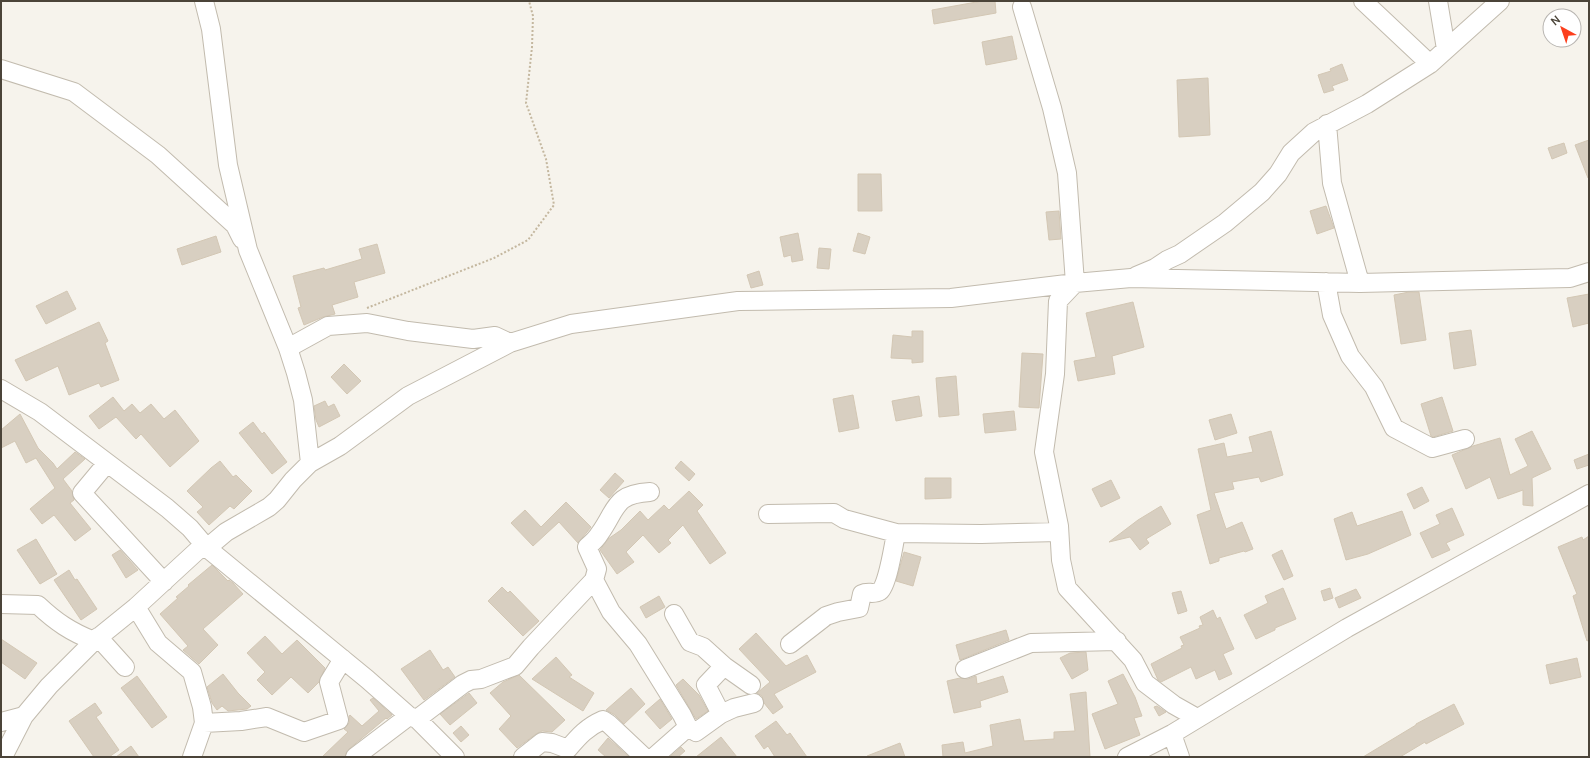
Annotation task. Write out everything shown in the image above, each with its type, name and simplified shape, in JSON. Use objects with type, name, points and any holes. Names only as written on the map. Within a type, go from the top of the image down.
[{"type":"street","points":[[204,1],[211,29],[228,165],[248,250]]},
{"type":"street","points":[[1362,1],[1430,64]]},
{"type":"street","points":[[1438,1],[1446,49]]},
{"type":"street","points":[[1131,278],[1155,268],[1166,260],[1180,254],[1226,223],[1262,192],[1278,174],[1290,153],[1314,132],[1367,104],[1430,64],[1500,1]]},
{"type":"street","points":[[1022,7],[1052,108],[1067,173],[1075,283],[1058,301],[1056,374],[1044,452],[1059,532],[1061,560],[1067,588],[1133,660],[1145,683],[1174,705],[1197,718]]},
{"type":"street","points":[[1,69],[74,92],[158,155],[235,225],[248,250],[288,348],[303,400],[310,463]]},
{"type":"street","points":[[1327,124],[1332,183],[1360,283]]},
{"type":"street","points":[[3,757],[41,686],[136,607],[202,549],[226,532],[273,504],[293,480],[310,463],[340,446],[408,396],[510,343],[571,324],[738,301],[951,298],[1075,283],[1131,278],[1360,283],[1570,278],[1589,272]]},
{"type":"street","points":[[1326,282],[1332,315],[1350,356],[1374,387],[1394,428],[1432,448],[1465,439]]},
{"type":"street","points":[[288,348],[328,326],[367,323],[408,331],[473,339],[495,336],[510,343]]},
{"type":"street","points":[[1,389],[40,412],[167,508],[190,528],[202,549],[343,659],[456,757]]},
{"type":"street","points":[[107,463],[82,493],[164,582]]},
{"type":"street","points":[[354,757],[463,684],[515,666],[594,580],[597,569],[588,547],[599,534],[616,505],[626,497],[650,492]]},
{"type":"street","points":[[1127,757],[1172,734],[1347,628],[1589,494]]},
{"type":"street","points":[[768,514],[834,513],[844,518],[896,534],[1059,532]]},
{"type":"street","points":[[790,644],[826,616],[858,608],[862,594],[866,592],[876,593],[881,591],[887,577],[896,534]]},
{"type":"street","points":[[594,580],[611,612],[638,644],[688,727],[696,732],[721,714],[734,708],[754,703]]},
{"type":"street","points":[[1,604],[38,604],[53,619],[76,633],[96,639],[126,667]]},
{"type":"street","points":[[136,607],[158,643],[192,672],[202,707],[204,723],[192,757]]},
{"type":"street","points":[[674,614],[690,642],[703,647],[724,666],[751,685]]},
{"type":"street","points":[[965,669],[1031,643],[1117,642]]},
{"type":"street","points":[[204,723],[241,721],[267,717],[304,732],[339,720],[329,682],[343,659]]},
{"type":"street","points":[[721,714],[706,685],[724,666]]},
{"type":"street","points":[[1,722],[24,716]]},
{"type":"street","points":[[523,757],[542,742],[552,743],[568,749],[582,732],[603,720],[644,757]]},
{"type":"street","points":[[654,757],[688,727]]},
{"type":"street","points":[[1172,734],[1180,757]]},
{"type":"path","points":[[349,324],[358,312],[494,258],[528,240],[554,205],[546,159],[526,102],[532,47],[533,16],[529,1]]},
{"type":"building","points":[[982,1],[995,1],[996,13],[934,24],[932,10]]},
{"type":"building","points":[[1012,36],[1017,59],[986,65],[982,42]]},
{"type":"building","points":[[1342,64],[1348,80],[1332,86],[1334,90],[1324,93],[1318,75],[1331,71],[1330,69]]},
{"type":"building","points":[[1208,78],[1210,135],[1179,137],[1177,80]]},
{"type":"building","points":[[1589,140],[1589,178],[1588,178],[1575,145]]},
{"type":"building","points":[[1564,143],[1567,153],[1552,159],[1548,148]]},
{"type":"building","points":[[858,174],[881,174],[882,211],[858,211]]},
{"type":"building","points":[[1326,206],[1334,228],[1317,234],[1310,211]]},
{"type":"building","points":[[1059,211],[1061,239],[1049,240],[1046,212]]},
{"type":"building","points":[[798,233],[803,260],[792,262],[791,255],[784,257],[780,237]]},
{"type":"building","points":[[858,233],[870,237],[865,254],[853,251]]},
{"type":"building","points":[[216,236],[221,252],[182,265],[177,249]]},
{"type":"building","points":[[377,244],[385,273],[354,282],[358,297],[332,305],[335,314],[304,325],[298,308],[301,307],[293,276],[324,268],[325,270],[362,259],[359,249]]},
{"type":"building","points":[[819,248],[831,249],[829,269],[817,268]]},
{"type":"building","points":[[759,271],[763,285],[751,288],[747,275]]},
{"type":"building","points":[[67,291],[76,309],[46,324],[36,306]]},
{"type":"building","points":[[1419,292],[1426,340],[1401,344],[1394,295]]},
{"type":"building","points":[[1589,294],[1589,323],[1573,327],[1567,298]]},
{"type":"building","points":[[1133,302],[1144,347],[1112,356],[1115,374],[1078,381],[1074,361],[1096,357],[1086,313]]},
{"type":"building","points":[[99,322],[108,341],[105,343],[119,380],[101,387],[99,383],[69,395],[58,366],[26,381],[15,360]]},
{"type":"building","points":[[1471,330],[1476,365],[1454,369],[1449,333]]},
{"type":"building","points":[[912,331],[923,331],[923,362],[912,363],[912,359],[891,358],[893,335],[912,337]]},
{"type":"building","points":[[1022,353],[1043,354],[1039,408],[1019,407]]},
{"type":"building","points":[[344,364],[361,381],[347,394],[331,377]]},
{"type":"building","points":[[956,376],[959,415],[939,417],[936,378]]},
{"type":"building","points":[[853,395],[859,428],[839,432],[833,399]]},
{"type":"building","points":[[919,396],[922,416],[896,421],[892,401]]},
{"type":"building","points":[[113,397],[124,411],[132,404],[140,413],[151,404],[164,419],[175,410],[199,441],[170,467],[141,434],[136,439],[116,417],[99,429],[89,416]]},
{"type":"building","points":[[1442,397],[1453,431],[1433,437],[1431,436],[1421,404]]},
{"type":"building","points":[[325,401],[328,407],[334,404],[340,416],[319,427],[316,420],[314,406]]},
{"type":"building","points":[[1014,411],[1016,430],[985,433],[983,414]]},
{"type":"building","points":[[20,414],[38,448],[57,469],[75,452],[85,459],[63,479],[72,491],[74,500],[70,503],[91,529],[75,541],[54,515],[42,524],[30,509],[55,488],[36,458],[26,463],[15,441],[1,448],[1,430]]},
{"type":"building","points":[[1231,414],[1237,433],[1215,440],[1209,420]]},
{"type":"building","points":[[253,422],[262,434],[264,432],[287,462],[272,474],[239,433]]},
{"type":"building","points":[[1271,431],[1283,475],[1261,482],[1259,477],[1232,482],[1234,489],[1214,493],[1226,529],[1242,522],[1253,549],[1219,558],[1219,561],[1210,564],[1197,515],[1211,510],[1198,449],[1224,443],[1227,457],[1253,452],[1249,437]]},
{"type":"building","points":[[1532,431],[1551,469],[1532,478],[1533,506],[1523,505],[1523,490],[1498,499],[1490,477],[1466,489],[1452,455],[1473,446],[1500,438],[1510,475],[1528,466],[1515,439]]},
{"type":"building","points":[[1589,454],[1589,465],[1577,469],[1574,460]]},
{"type":"building","points":[[220,461],[233,477],[236,475],[252,491],[234,509],[230,506],[209,525],[197,512],[203,507],[187,491]]},
{"type":"building","points":[[681,461],[695,474],[689,481],[675,468]]},
{"type":"building","points":[[615,473],[624,481],[609,498],[600,490]]},
{"type":"building","points":[[925,478],[951,478],[951,498],[925,499]]},
{"type":"building","points":[[1111,480],[1120,498],[1101,507],[1092,489]]},
{"type":"building","points":[[1422,487],[1429,501],[1414,509],[1407,494]]},
{"type":"building","points":[[689,491],[703,505],[697,511],[726,553],[710,564],[683,525],[668,540],[671,543],[659,553],[643,535],[626,552],[634,562],[617,574],[600,550],[608,539],[621,530],[640,511],[648,520],[664,505],[669,510]]},
{"type":"building","points":[[566,502],[591,527],[578,543],[559,522],[533,546],[511,523],[525,510],[541,527]]},
{"type":"building","points":[[1161,506],[1171,524],[1146,539],[1149,543],[1140,550],[1130,537],[1109,542],[1138,520]]},
{"type":"building","points":[[1452,508],[1464,535],[1446,543],[1450,550],[1432,558],[1420,533],[1440,524],[1436,515]]},
{"type":"building","points":[[1402,511],[1411,535],[1368,554],[1346,560],[1334,519],[1352,512],[1357,526]]},
{"type":"building","points":[[1589,536],[1589,640],[1587,641],[1573,596],[1577,594],[1558,547],[1582,537],[1583,540]]},
{"type":"building","points":[[36,539],[57,574],[40,584],[17,550]]},
{"type":"building","points":[[120,550],[138,570],[126,578],[112,555]]},
{"type":"building","points":[[1282,550],[1293,576],[1284,580],[1272,555]]},
{"type":"building","points":[[904,552],[921,557],[913,586],[896,581]]},
{"type":"building","points":[[212,565],[228,581],[229,580],[233,583],[243,594],[203,629],[218,645],[199,664],[183,650],[188,646],[160,614],[178,598],[176,597],[189,586],[188,585]]},
{"type":"building","points":[[69,570],[75,580],[77,579],[97,609],[81,620],[54,580]]},
{"type":"building","points":[[502,587],[508,593],[510,591],[539,621],[523,636],[488,601]]},
{"type":"building","points":[[1283,588],[1296,619],[1275,628],[1275,630],[1256,639],[1244,615],[1268,603],[1265,596]]},
{"type":"building","points":[[1330,588],[1333,598],[1324,601],[1321,591]]},
{"type":"building","points":[[1356,589],[1361,598],[1339,608],[1335,598]]},
{"type":"building","points":[[1181,591],[1187,611],[1178,614],[1172,593]]},
{"type":"building","points":[[659,596],[665,607],[646,618],[640,607]]},
{"type":"building","points":[[1213,610],[1217,619],[1220,617],[1234,649],[1223,654],[1232,674],[1219,680],[1215,670],[1196,679],[1191,667],[1161,682],[1158,680],[1151,664],[1182,648],[1181,646],[1184,645],[1180,637],[1200,628],[1199,626],[1203,625],[1200,617]]},
{"type":"building","points":[[1006,630],[1009,640],[960,660],[956,645]]},
{"type":"building","points":[[756,633],[786,666],[807,655],[816,672],[774,694],[783,707],[773,714],[764,703],[762,696],[757,693],[770,682],[739,649]]},
{"type":"building","points":[[265,636],[282,654],[297,640],[325,668],[319,682],[308,693],[291,677],[272,695],[257,680],[265,672],[247,653]]},
{"type":"building","points":[[1,639],[37,663],[25,679],[1,662]]},
{"type":"building","points":[[430,650],[443,670],[448,667],[455,677],[424,700],[401,669]]},
{"type":"building","points":[[1086,652],[1088,670],[1072,679],[1060,658],[1070,653]]},
{"type":"building","points":[[556,657],[572,675],[569,677],[594,693],[583,711],[532,679]]},
{"type":"building","points":[[1577,658],[1581,677],[1550,684],[1546,665]]},
{"type":"building","points":[[223,674],[238,693],[251,706],[247,709],[228,711],[222,706],[217,710],[212,703],[207,687]]},
{"type":"building","points":[[1123,674],[1135,697],[1142,716],[1134,718],[1140,735],[1105,749],[1092,714],[1118,704],[1108,681]]},
{"type":"building","points":[[519,675],[565,720],[552,732],[542,731],[517,748],[499,729],[511,716],[490,693],[503,682]]},
{"type":"building","points":[[137,676],[167,717],[152,728],[121,688]]},
{"type":"building","points":[[976,676],[977,684],[1003,676],[1008,692],[980,701],[981,707],[954,713],[947,681],[960,678],[968,679]]},
{"type":"building","points":[[683,679],[699,695],[708,711],[696,719],[676,685]]},
{"type":"building","points":[[631,688],[645,704],[624,724],[615,715],[606,710]]},
{"type":"building","points":[[1086,692],[1090,757],[943,757],[942,745],[963,742],[965,753],[993,746],[990,725],[1020,719],[1024,741],[1054,739],[1054,732],[1075,731],[1070,694]]},
{"type":"building","points":[[469,693],[477,703],[450,725],[440,714]]},
{"type":"building","points":[[373,698],[392,715],[387,719],[386,718],[349,749],[345,757],[322,757],[348,732],[344,729],[349,723],[350,715],[362,726],[379,711],[370,700]]},
{"type":"building","points":[[660,699],[672,719],[660,729],[645,712]]},
{"type":"building","points":[[95,703],[102,713],[96,717],[119,750],[109,757],[94,757],[69,721]]},
{"type":"building","points":[[1454,704],[1464,724],[1426,744],[1425,742],[1400,757],[1363,757],[1416,724]]},
{"type":"building","points":[[1157,706],[1166,712],[1159,716],[1154,707]]},
{"type":"building","points":[[776,721],[787,735],[790,733],[807,757],[775,757],[768,746],[764,749],[755,736]]},
{"type":"building","points":[[461,726],[469,735],[461,742],[453,733]]},
{"type":"building","points":[[721,737],[737,757],[696,757]]},
{"type":"building","points":[[608,738],[629,757],[606,757],[598,750]]},
{"type":"building","points":[[900,743],[905,757],[867,757],[867,756]]},
{"type":"building","points":[[131,746],[139,757],[116,757]]},
{"type":"building","points":[[681,747],[685,751],[678,757],[670,757]]}]
